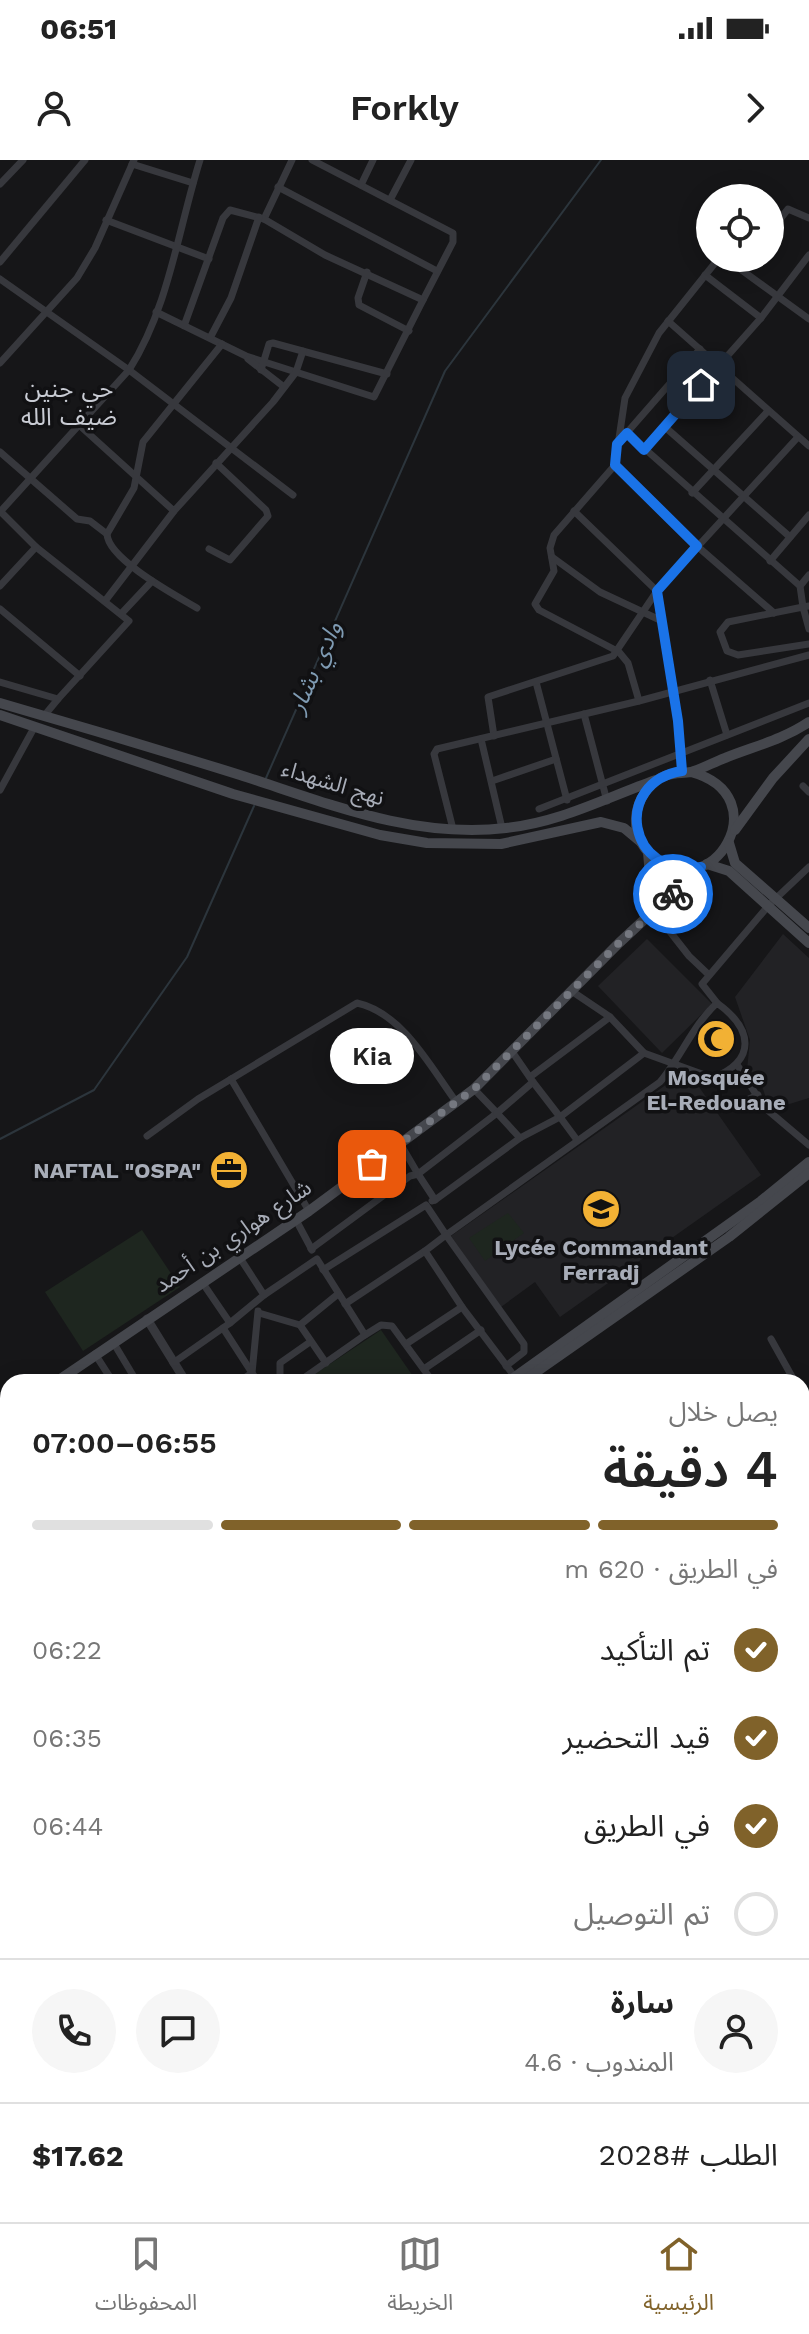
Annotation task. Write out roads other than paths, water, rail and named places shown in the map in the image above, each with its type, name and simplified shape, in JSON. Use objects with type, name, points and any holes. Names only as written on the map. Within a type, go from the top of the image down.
[{"type":"main road","name":"نهج الشهداء","points":[[0,703],[391,822],[453,829],[542,823],[607,802],[656,780]]},
{"type":"main road","name":"نهج الشهداء","points":[[0,715],[233,794],[317,819],[427,843],[501,844],[601,822],[624,828],[645,848]]},
{"type":"main road","points":[[652,910],[645,848],[636,816],[646,790],[656,780],[776,741],[809,722]]},
{"type":"main road","points":[[652,910],[730,839],[758,797],[809,739]]},
{"type":"main road","points":[[686,772],[717,783],[726,794],[734,821],[730,839],[735,863],[809,943]]},
{"type":"main road","points":[[645,848],[672,868],[704,865],[729,871],[809,928]]},
{"type":"main road","name":"شارع هواري بن أحمد","points":[[67,1374],[309,1211],[457,1103],[513,1053],[645,921],[652,910]]},
{"type":"main road","points":[[716,1240],[809,1162]]},
{"type":"main road","points":[[524,1374],[809,1173]]},
{"type":"street","points":[[0,184],[23,160]]},
{"type":"street","points":[[0,262],[85,160]]},
{"type":"street","points":[[44,716],[129,624],[121,614],[36,547],[0,512],[129,370],[143,348],[177,248],[200,160]]},
{"type":"street","points":[[210,338],[231,298],[261,218],[292,160]]},
{"type":"street","points":[[156,312],[246,356],[372,397],[387,374],[453,242],[453,233],[312,160]]},
{"type":"street","points":[[361,185],[373,160]]},
{"type":"street","points":[[390,200],[411,160]]},
{"type":"street","points":[[0,363],[77,278],[133,162],[193,183]]},
{"type":"street","points":[[278,187],[437,271]]},
{"type":"street","points":[[784,214],[788,209],[809,218]]},
{"type":"street","points":[[184,326],[228,211],[261,218],[325,255],[423,300]]},
{"type":"street","points":[[106,220],[209,259]]},
{"type":"street","points":[[644,450],[779,297],[809,255]]},
{"type":"street","points":[[367,272],[358,298],[359,305],[409,331]]},
{"type":"street","points":[[639,701],[628,663],[619,652],[536,607],[554,571],[552,539],[615,465],[625,398],[668,321],[708,272]]},
{"type":"street","points":[[745,272],[809,319]]},
{"type":"street","points":[[705,275],[761,318]]},
{"type":"street","points":[[0,279],[45,314],[129,370],[293,495]]},
{"type":"street","points":[[668,321],[809,446]]},
{"type":"street","points":[[261,370],[271,343],[387,374]]},
{"type":"street","points":[[107,534],[128,500],[137,477],[139,449],[222,344]]},
{"type":"street","points":[[617,444],[700,349]]},
{"type":"street","points":[[105,601],[174,511],[296,372],[303,351]]},
{"type":"street","points":[[246,356],[284,387]]},
{"type":"street","points":[[692,493],[768,411]]},
{"type":"street","points":[[78,424],[174,511]]},
{"type":"street","points":[[665,427],[790,537]]},
{"type":"street","points":[[627,433],[721,520],[800,586],[809,629]]},
{"type":"street","points":[[494,736],[488,697],[597,664],[619,652],[639,613],[657,591],[798,437]]},
{"type":"street","points":[[0,452],[77,519],[90,521],[107,534],[112,547],[152,581],[197,608]]},
{"type":"street","points":[[209,549],[230,560],[268,516],[266,510],[216,463]]},
{"type":"street","points":[[615,465],[697,546],[774,613]]},
{"type":"street","points":[[574,511],[657,591],[686,772]]},
{"type":"street","points":[[770,561],[809,515]]},
{"type":"street","points":[[0,586],[36,547]]},
{"type":"street","points":[[552,557],[600,592],[639,613],[662,621]]},
{"type":"street","points":[[800,586],[809,575]]},
{"type":"street","points":[[121,614],[152,581]]},
{"type":"street","points":[[806,607],[723,625],[720,632],[727,651],[738,655],[809,644]]},
{"type":"street","points":[[0,609],[80,676]]},
{"type":"street","points":[[453,829],[435,752],[809,655]]},
{"type":"street","points":[[710,680],[727,735]]},
{"type":"street","points":[[0,682],[58,699]]},
{"type":"street","points":[[536,682],[567,800]]},
{"type":"street","points":[[539,809],[809,703]]},
{"type":"street","points":[[584,714],[607,802]]},
{"type":"street","points":[[0,790],[35,726]]},
{"type":"street","points":[[481,739],[502,828]]},
{"type":"street","points":[[492,781],[556,759]]},
{"type":"street","points":[[573,992],[610,1017],[644,1053],[713,1078],[738,1066],[745,1052],[743,1036],[702,987],[709,975],[774,902],[809,867]]},
{"type":"street","points":[[652,910],[689,956],[709,975]]},
{"type":"street","points":[[147,1136],[231,1079],[357,1003],[369,1007],[403,1031],[457,1103]]},
{"type":"street","points":[[345,1304],[425,1251],[650,1090],[675,1063],[700,1022],[717,1003]]},
{"type":"street","points":[[311,1249],[376,1204],[390,1190],[418,1174],[497,1113],[532,1080],[610,1017]]},
{"type":"street","points":[[513,1053],[577,1140]]},
{"type":"street","points":[[323,1270],[435,1200],[520,1138],[560,1117],[644,1053]]},
{"type":"street","points":[[738,1066],[773,1117],[809,1145]]},
{"type":"street","points":[[231,1079],[309,1211]]},
{"type":"street","points":[[474,1089],[520,1138]]},
{"type":"street","points":[[738,1104],[758,1095]]},
{"type":"street","points":[[401,1145],[435,1200]]},
{"type":"street","points":[[372,1164],[390,1190]]},
{"type":"street","points":[[426,1205],[524,1344],[524,1352],[506,1366]]},
{"type":"street","points":[[296,1220],[323,1270],[365,1335]]},
{"type":"street","points":[[425,1251],[511,1374]]},
{"type":"street","points":[[240,1258],[264,1295]]},
{"type":"street","points":[[252,1373],[257,1310],[264,1295],[317,1259]]},
{"type":"street","points":[[202,1282],[252,1373]]},
{"type":"street","points":[[300,1325],[338,1294]]},
{"type":"street","points":[[406,1344],[462,1307]]},
{"type":"street","points":[[173,1363],[227,1326],[257,1310],[300,1325],[326,1363]]},
{"type":"street","points":[[147,1319],[181,1374]]},
{"type":"street","points":[[310,1374],[387,1323],[427,1374]]},
{"type":"street","points":[[424,1369],[481,1330]]},
{"type":"street","points":[[771,1339],[792,1374]]},
{"type":"street","points":[[113,1342],[132,1374]]},
{"type":"street","points":[[280,1374],[280,1363],[310,1342]]},
{"type":"street","points":[[95,1354],[108,1374]]},
{"type":"waterway","name":"وادي بشار","points":[[266,778],[445,371],[601,160]]},
{"type":"waterway","name":"وادي بشار","points":[[0,1139],[94,1090],[187,957],[254,806]]},
{"type":"place","name":"Mosquée El-Redouane","points":[[716,1039]]},
{"type":"place","name":"Kia","points":[[372,1164]]},
{"type":"place","name":"NAFTAL \"OSPA\"","points":[[229,1170]]},
{"type":"place","name":"Lycée Commandant Ferradj","points":[[601,1209]]},
{"type":"district","name":"حي جنين ضيف الله","points":[[69,403]]}]
